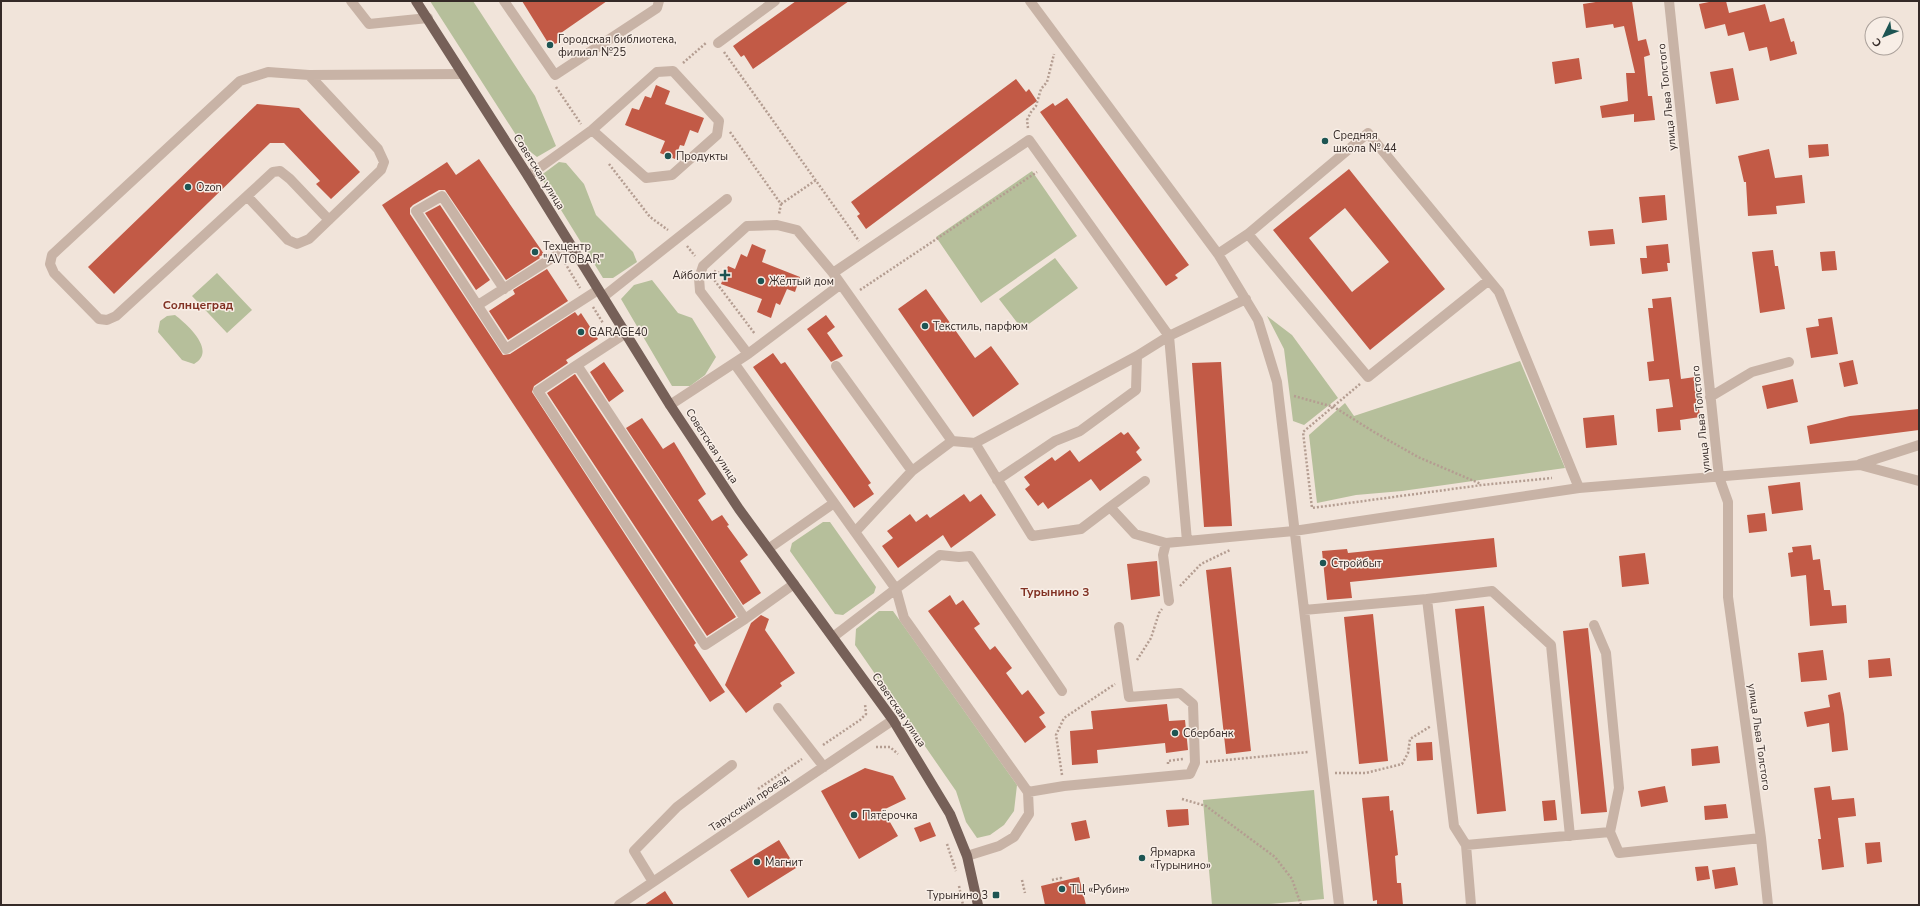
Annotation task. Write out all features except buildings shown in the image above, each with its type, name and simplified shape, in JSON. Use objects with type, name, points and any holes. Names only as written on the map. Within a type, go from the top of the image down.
[{"type":"main road","name":"Советская улица","points":[[416,1],[528,176],[670,405],[739,509],[893,720],[950,814],[967,856],[978,905]]},
{"type":"street","points":[[351,1],[369,24],[428,18]]},
{"type":"street","points":[[504,1],[555,75],[657,8],[659,1]]},
{"type":"street","points":[[718,43],[775,1]]},
{"type":"street","points":[[1030,1],[1218,254],[1258,320],[1277,382],[1338,905]]},
{"type":"street","name":"улица Льва Толстого","points":[[1669,1],[1719,477],[1728,502],[1728,597],[1761,838],[1768,905]]},
{"type":"street","points":[[528,176],[589,132],[657,72],[673,71],[719,121],[717,135],[672,175],[646,178],[589,132]]},
{"type":"street","points":[[329,220],[290,179],[280,172],[273,172],[116,316],[107,320],[99,319],[54,273],[50,264],[52,255],[240,81],[268,72],[309,75],[463,74]]},
{"type":"street","points":[[247,196],[288,240],[298,244],[309,239],[381,170],[384,162],[378,149],[309,75]]},
{"type":"street","points":[[1218,254],[1248,234],[1368,133],[1499,292],[1578,484]]},
{"type":"street","points":[[833,273],[1029,140],[1169,336],[1188,541]]},
{"type":"street","points":[[504,289],[442,196],[416,211],[506,348],[586,297],[600,293],[678,237],[727,199]]},
{"type":"street","points":[[748,354],[700,291],[700,278],[703,266],[747,226],[777,225],[797,230],[833,273],[952,441]]},
{"type":"street","points":[[1248,234],[1368,377],[1489,280]]},
{"type":"street","points":[[478,305],[571,246]]},
{"type":"street","points":[[670,405],[748,354],[841,284]]},
{"type":"street","points":[[855,532],[912,471],[952,441],[974,443],[1137,356],[1169,336],[1246,299]]},
{"type":"street","points":[[626,333],[538,391],[705,645],[794,584]]},
{"type":"street","points":[[997,480],[1055,441],[1080,431],[1136,390],[1137,356]]},
{"type":"street","points":[[1710,398],[1752,372],[1789,362]]},
{"type":"street","points":[[734,363],[896,589],[904,618],[1028,792],[1029,814],[1014,837],[999,846],[967,856]]},
{"type":"street","points":[[577,365],[745,619]]},
{"type":"street","points":[[836,366],[912,471]]},
{"type":"street","points":[[974,443],[1032,536],[1081,529],[1145,481]]},
{"type":"street","points":[[1110,507],[1135,534],[1166,542],[1188,541],[1294,531],[1578,484],[1719,477],[1860,464],[1919,445]]},
{"type":"street","points":[[1860,464],[1919,481]]},
{"type":"street","points":[[768,549],[834,503]]},
{"type":"street","points":[[1166,542],[1163,555],[1169,602]]},
{"type":"street","points":[[833,637],[940,555],[959,557],[970,556],[1062,691]]},
{"type":"street","points":[[1304,610],[1428,599],[1492,591],[1551,645],[1570,836]]},
{"type":"street","points":[[1428,599],[1454,826],[1466,845],[1472,905]]},
{"type":"street","points":[[1594,625],[1606,653],[1619,788],[1610,832],[1619,853],[1761,838]]},
{"type":"street","points":[[1028,792],[1064,786],[1190,774],[1195,763],[1193,704],[1180,694],[1128,697],[1119,627]]},
{"type":"street","points":[[778,708],[824,767]]},
{"type":"street","name":"Тарусский проезд","points":[[619,905],[893,720]]},
{"type":"street","points":[[653,882],[634,851],[677,806],[732,765]]},
{"type":"street","points":[[1466,845],[1610,832]]},
{"type":"path","points":[[673,71],[709,41],[718,43],[866,250]]},
{"type":"path","points":[[1029,140],[1028,120],[1031,112],[1036,106],[1041,89],[1047,82],[1055,49],[1060,42]]},
{"type":"path","points":[[561,94],[589,132]]},
{"type":"path","points":[[719,121],[731,133],[781,204]]},
{"type":"path","points":[[605,158],[650,217],[678,237],[703,266],[762,343]]},
{"type":"path","points":[[850,297],[1047,165]]},
{"type":"path","points":[[777,225],[781,204],[816,180]]},
{"type":"path","points":[[559,254],[614,341]]},
{"type":"path","points":[[703,266],[725,275]]},
{"type":"path","points":[[1368,377],[1303,432],[1312,508],[1482,485],[1557,477],[1578,484]]},
{"type":"path","points":[[1294,396],[1334,407],[1418,457],[1482,485]]},
{"type":"path","points":[[1064,786],[1056,735],[1064,718],[1126,676],[1151,638],[1159,613],[1169,602],[1185,579],[1201,564],[1235,547]]},
{"type":"path","points":[[758,790],[860,720],[866,714],[864,699]]},
{"type":"path","points":[[1323,771],[1339,774],[1366,773],[1402,764],[1408,753],[1410,739],[1430,726],[1443,727]]},
{"type":"path","points":[[869,750],[875,747],[890,747],[899,756]]},
{"type":"path","points":[[1195,763],[1320,751]]},
{"type":"path","points":[[1182,800],[1206,806],[1275,857],[1292,879],[1301,905]]},
{"type":"path","points":[[946,841],[957,874]]},
{"type":"path","points":[[1052,880],[1061,878],[1061,881]]},
{"type":"path","points":[[1022,880],[1025,893]]},
{"type":"path","points":[[959,882],[963,905]]},
{"type":"green space","points":[[430,1],[473,1],[535,96],[556,146],[537,157],[523,146]]},
{"type":"green space","points":[[559,162],[566,163],[584,184],[596,215],[633,252],[637,262],[613,278],[603,278],[540,176]]},
{"type":"green space","points":[[1032,171],[1077,236],[981,303],[936,237]]},
{"type":"green space","points":[[1055,258],[1078,288],[1022,329],[999,299]]},
{"type":"green space","points":[[217,273],[252,310],[227,333],[192,296]]},
{"type":"green space","points":[[652,280],[678,313],[692,318],[716,357],[705,375],[690,386],[672,386],[621,299],[634,285]]},
{"type":"green space","points":[[175,315],[193,331],[202,345],[203,352],[200,359],[194,364],[182,360],[158,332],[160,321],[167,316]]},
{"type":"green space","points":[[1267,316],[1292,335],[1338,398],[1304,425],[1293,421],[1284,349]]},
{"type":"green space","points":[[1520,361],[1565,468],[1402,491],[1356,495],[1317,503],[1309,435],[1345,403],[1354,416]]},
{"type":"green space","points":[[823,522],[830,522],[876,587],[874,593],[843,615],[835,614],[790,551],[792,543]]},
{"type":"green space","points":[[879,611],[893,611],[1017,785],[1014,811],[1004,825],[990,835],[977,838],[966,822],[956,791],[855,645],[856,629]]},
{"type":"green space","points":[[1314,790],[1324,899],[1259,905],[1212,905],[1203,800]]},
{"type":"place","name":"Городская библиотека, филиал №25","points":[[550,45]]},
{"type":"place","name":"Средняя школа № 44","points":[[1325,141]]},
{"type":"place","name":"Продукты","points":[[668,156]]},
{"type":"place","name":"Ozon","points":[[188,187]]},
{"type":"place","name":"Техцентр \"AVTOBAR\"","points":[[535,252]]},
{"type":"place","name":"Айболит","points":[[725,275]]},
{"type":"place","name":"Жёлтый дом","points":[[761,281]]},
{"type":"place","name":"Текстиль, парфюм","points":[[925,326]]},
{"type":"place","name":"GARAGE40","points":[[581,332]]},
{"type":"place","name":"Стройбыт","points":[[1323,563]]},
{"type":"place","name":"Сбербанк","points":[[1175,733]]},
{"type":"place","name":"Пятёрочка","points":[[854,815]]},
{"type":"place","name":"Ярмарка «Турынино»","points":[[1142,858]]},
{"type":"place","name":"Магнит","points":[[757,862]]},
{"type":"place","name":"ТЦ «Рубин»","points":[[1062,889]]},
{"type":"place","name":"Турынино 3","points":[[996,895]]},
{"type":"district","name":"Солнцеград","points":[[198,305]]},
{"type":"district","name":"Турынино 3","points":[[1055,592]]}]
